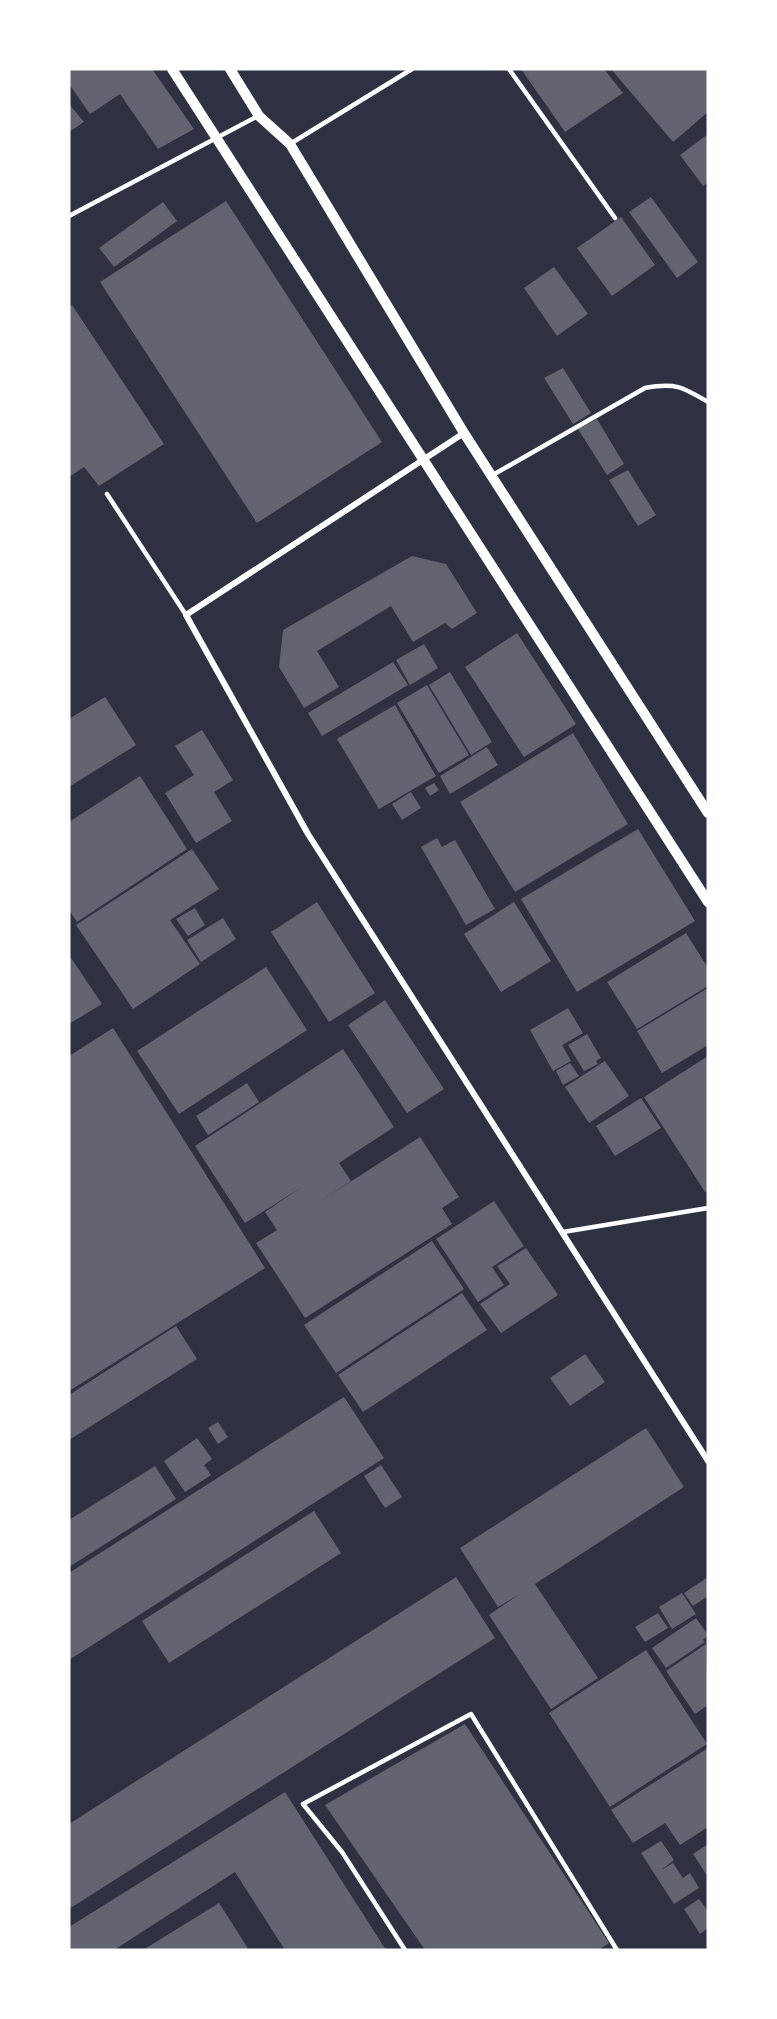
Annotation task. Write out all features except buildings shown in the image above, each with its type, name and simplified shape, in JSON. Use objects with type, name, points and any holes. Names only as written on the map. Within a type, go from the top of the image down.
[{"type":"street","points":[[172,69],[708,902]]},
{"type":"street","points":[[230,69],[259,116],[290,144],[464,433],[708,813]]},
{"type":"street","points":[[464,433],[186,615],[308,834],[708,1461]]},
{"type":"lane","points":[[290,144],[412,69]]},
{"type":"lane","points":[[509,69],[615,218]]},
{"type":"lane","points":[[69,216],[259,116]]},
{"type":"lane","points":[[491,476],[645,388],[667,384],[683,387],[708,402]]},
{"type":"lane","points":[[107,494],[186,615]]},
{"type":"lane","points":[[563,1232],[708,1208]]},
{"type":"lane","points":[[405,1950],[342,1852],[303,1804],[471,1714],[618,1950]]}]
